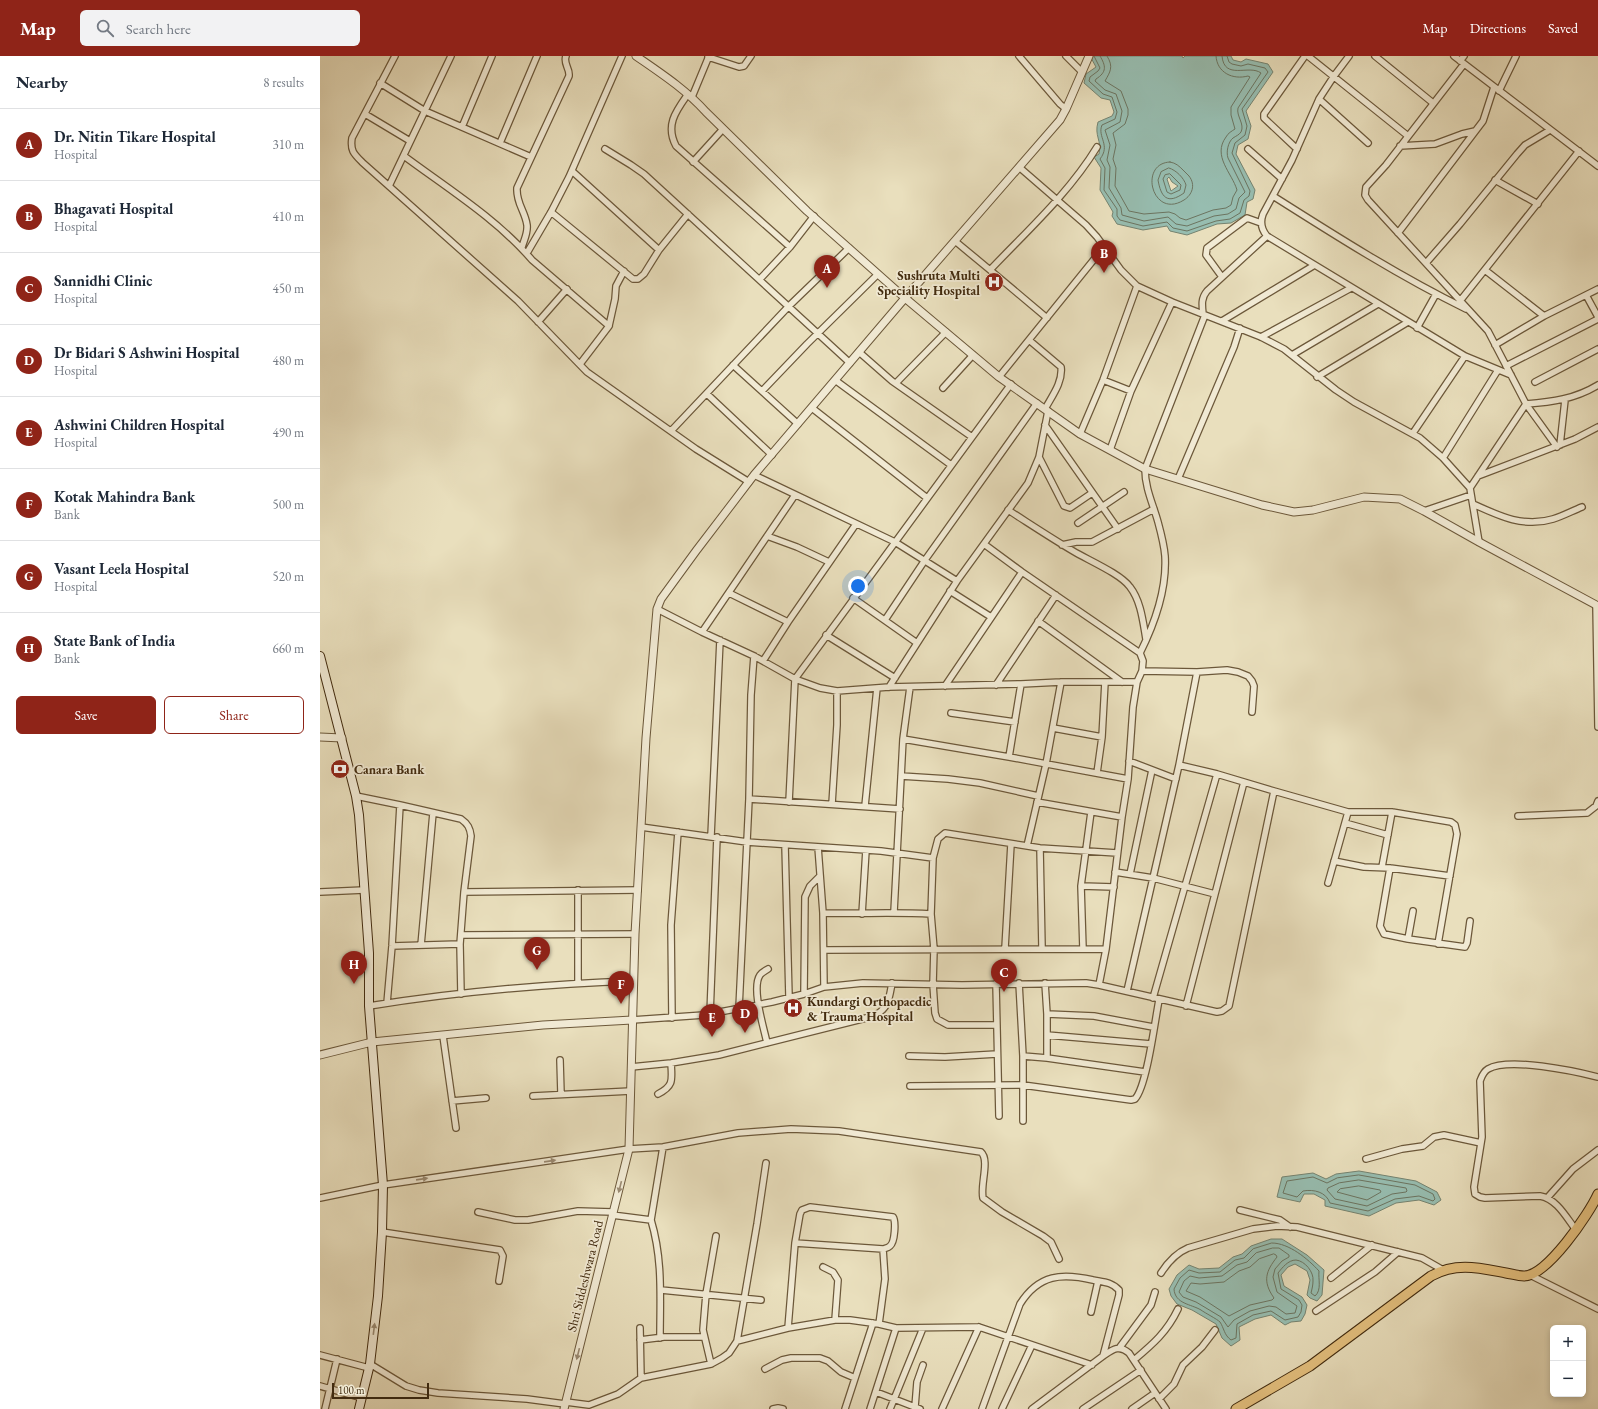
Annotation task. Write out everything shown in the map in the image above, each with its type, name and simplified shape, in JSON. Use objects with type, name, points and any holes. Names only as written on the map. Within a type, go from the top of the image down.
[{"type":"main road","points":[[320,656],[324,681],[342,738],[356,796],[368,954],[369,1006],[383,1185],[378,1296],[370,1366],[359,1409]]},
{"type":"main road","points":[[1236,1409],[1310,1366],[1431,1276],[1443,1270],[1461,1267],[1524,1276],[1540,1271],[1576,1230],[1598,1194]]},
{"type":"street","points":[[394,56],[352,138],[351,144],[353,152],[389,186],[518,300],[580,364],[607,388],[749,482]]},
{"type":"street","points":[[389,186],[451,56]]},
{"type":"street","points":[[462,127],[492,56]]},
{"type":"street","points":[[500,143],[537,56]]},
{"type":"street","points":[[522,247],[527,225],[517,196],[517,188],[569,76],[565,63],[566,56]]},
{"type":"street","points":[[527,253],[551,212],[572,171],[622,56]]},
{"type":"street","points":[[636,56],[674,81],[690,95],[814,216],[905,298],[999,377],[1080,434],[1145,469],[1262,505],[1294,512],[1313,510],[1364,497],[1400,499],[1597,605],[1598,728]]},
{"type":"street","points":[[751,56],[744,66],[739,67],[709,56],[690,95],[676,112],[671,132],[676,146],[790,247]]},
{"type":"street","points":[[1019,56],[1066,109]]},
{"type":"street","points":[[1066,56],[1082,72]]},
{"type":"street","points":[[1089,56],[1060,120],[754,475],[661,599],[657,609],[764,661],[795,679],[820,688],[837,691],[910,686],[996,685],[1061,682],[1137,682]]},
{"type":"street","points":[[1297,149],[1264,118],[1264,114],[1305,56]]},
{"type":"street","points":[[1308,56],[1408,136]]},
{"type":"street","points":[[1349,56],[1319,99],[1297,149],[1263,214],[1261,223],[1263,232],[1314,266],[1465,356],[1511,375]]},
{"type":"street","points":[[1375,56],[1433,103]]},
{"type":"street","points":[[1454,56],[1463,60],[1494,87],[1598,166]]},
{"type":"street","points":[[1500,91],[1516,56]]},
{"type":"street","points":[[1463,60],[1433,103],[1365,190],[1368,200],[1488,331],[1526,404],[1558,446]]},
{"type":"street","points":[[380,83],[425,111],[531,157]]},
{"type":"street","points":[[1398,233],[1483,121],[1494,87]]},
{"type":"street","points":[[1319,99],[1368,142]]},
{"type":"street","points":[[365,114],[410,141]]},
{"type":"street","points":[[693,162],[723,128]]},
{"type":"street","points":[[1426,263],[1460,224],[1507,164],[1525,145],[1550,130]]},
{"type":"street","points":[[1400,146],[1435,144],[1462,134],[1475,132]]},
{"type":"street","points":[[990,270],[1056,200],[1097,147]]},
{"type":"street","points":[[605,149],[644,174],[850,363]]},
{"type":"street","points":[[1248,149],[1282,179]]},
{"type":"street","points":[[1460,301],[1579,151]]},
{"type":"street","points":[[404,156],[496,225],[609,326]]},
{"type":"street","points":[[1019,167],[1086,225],[1121,270],[1137,286],[1172,302],[1240,328],[1284,349],[1317,377],[1354,402],[1413,433],[1444,458],[1470,488],[1479,542]]},
{"type":"street","points":[[572,171],[659,250]]},
{"type":"street","points":[[1495,180],[1538,204]]},
{"type":"street","points":[[1273,196],[1348,244],[1436,294],[1469,310]]},
{"type":"street","points":[[551,212],[633,279],[638,279],[644,274],[659,250],[688,214]]},
{"type":"street","points":[[760,279],[790,247],[814,216]]},
{"type":"street","points":[[1222,276],[1206,255],[1207,248],[1247,218],[1261,223]]},
{"type":"street","points":[[1140,653],[1146,641],[1159,604],[1164,586],[1165,571],[1163,542],[1154,508],[1146,488],[1145,469],[1204,314],[1202,302],[1203,296],[1222,276],[1267,236]]},
{"type":"street","points":[[955,241],[1046,318]]},
{"type":"street","points":[[999,377],[1104,247]]},
{"type":"street","points":[[671,431],[789,306],[849,248]]},
{"type":"street","points":[[1222,321],[1314,266]]},
{"type":"street","points":[[1485,270],[1544,316]]},
{"type":"street","points":[[580,364],[609,326],[615,299],[616,286],[624,271]]},
{"type":"street","points":[[763,390],[878,274]]},
{"type":"street","points":[[1080,434],[1103,380],[1137,286]]},
{"type":"street","points":[[1261,337],[1351,288]]},
{"type":"street","points":[[538,322],[567,289]]},
{"type":"street","points":[[1495,345],[1544,316],[1598,289]]},
{"type":"street","points":[[1417,328],[1436,294]]},
{"type":"street","points":[[1506,366],[1598,318],[1586,295]]},
{"type":"street","points":[[1110,450],[1131,391],[1172,302]]},
{"type":"street","points":[[1292,355],[1378,304]]},
{"type":"street","points":[[1317,377],[1408,322]]},
{"type":"street","points":[[1178,479],[1234,347],[1240,328]]},
{"type":"street","points":[[896,383],[946,332]]},
{"type":"street","points":[[889,687],[950,591],[1028,483],[1039,457],[1045,425],[1046,410],[1062,374],[1061,367],[1029,340]]},
{"type":"street","points":[[1535,382],[1598,349]]},
{"type":"street","points":[[859,352],[896,383],[972,437]]},
{"type":"street","points":[[943,388],[974,355]]},
{"type":"street","points":[[1413,433],[1465,356]]},
{"type":"street","points":[[733,365],[763,390],[798,424]]},
{"type":"street","points":[[1444,458],[1498,370]]},
{"type":"street","points":[[835,380],[951,465]]},
{"type":"street","points":[[1103,380],[1131,391]]},
{"type":"street","points":[[789,802],[795,679],[1011,384]]},
{"type":"street","points":[[1526,404],[1565,400],[1588,391],[1598,385]]},
{"type":"street","points":[[707,394],[772,455]]},
{"type":"street","points":[[1558,446],[1565,400]]},
{"type":"street","points":[[885,620],[925,560],[1037,403]]},
{"type":"street","points":[[1470,488],[1526,404]]},
{"type":"street","points":[[812,408],[927,498]]},
{"type":"street","points":[[1045,425],[1118,529]]},
{"type":"street","points":[[1478,476],[1506,464],[1558,446],[1598,427]]},
{"type":"street","points":[[1039,457],[1064,506],[1070,508],[1092,493]]},
{"type":"street","points":[[754,475],[895,542],[957,581]]},
{"type":"street","points":[[1078,523],[1124,492]]},
{"type":"street","points":[[702,632],[795,495]]},
{"type":"street","points":[[1424,511],[1471,495]]},
{"type":"street","points":[[1473,504],[1510,520],[1528,522],[1539,522],[1552,519],[1582,507]]},
{"type":"street","points":[[1062,545],[1076,542],[1092,542],[1154,508]]},
{"type":"street","points":[[1008,510],[1062,545],[1120,578],[1130,586],[1136,596],[1141,613],[1146,641]]},
{"type":"street","points":[[764,661],[788,622],[856,524]]},
{"type":"street","points":[[767,536],[797,547],[829,562]]},
{"type":"street","points":[[984,544],[1140,653],[1143,661],[1142,671],[1137,682],[1133,707],[1128,779],[1117,853],[1106,949],[1099,985]]},
{"type":"street","points":[[945,686],[1022,572]]},
{"type":"street","points":[[950,591],[991,617]]},
{"type":"street","points":[[729,593],[788,622]]},
{"type":"street","points":[[996,685],[1056,595]]},
{"type":"street","points":[[853,598],[917,643]]},
{"type":"street","name":"Shri Siddeshwara Road","points":[[565,1405],[629,1149],[635,934],[650,681],[657,609]]},
{"type":"street","points":[[1038,621],[1123,683]]},
{"type":"street","points":[[826,635],[895,678]]},
{"type":"street","points":[[710,1014],[720,640]]},
{"type":"street","points":[[739,1008],[749,799],[751,695],[754,656]]},
{"type":"street","points":[[1142,671],[1197,672],[1227,670],[1248,676],[1254,686],[1252,712]]},
{"type":"street","points":[[1127,991],[1176,779],[1197,672]]},
{"type":"street","points":[[1026,846],[1046,764],[1061,682]]},
{"type":"street","points":[[1097,773],[1102,737],[1105,682]]},
{"type":"street","points":[[1009,756],[1020,684]]},
{"type":"street","points":[[894,912],[903,739],[910,686]]},
{"type":"street","points":[[865,806],[877,688]]},
{"type":"street","points":[[832,804],[837,725],[837,691]]},
{"type":"street","points":[[951,713],[1014,722]]},
{"type":"street","points":[[1053,728],[1102,737]]},
{"type":"street","points":[[320,737],[342,738]]},
{"type":"street","points":[[903,739],[1009,756],[1128,779]]},
{"type":"street","points":[[1129,761],[1176,779]]},
{"type":"street","points":[[1179,765],[1217,774],[1348,812],[1392,812],[1451,822],[1455,825],[1457,834],[1438,944]]},
{"type":"street","points":[[1130,874],[1152,770]]},
{"type":"street","points":[[910,1086],[1023,1085],[1131,1100],[1136,1098],[1141,1091],[1151,1044],[1156,999],[1185,886],[1217,774]]},
{"type":"street","points":[[901,776],[980,783],[1091,812],[1122,817]]},
{"type":"street","points":[[1186,1006],[1244,782]]},
{"type":"street","points":[[320,1055],[372,1042],[543,1025],[672,1018],[710,1014],[789,998],[824,987],[863,983],[1045,983],[1099,985],[1186,1006],[1217,1012],[1222,1011],[1229,1006],[1274,791]]},
{"type":"street","points":[[356,796],[461,819],[467,823],[471,836],[464,892],[460,944],[462,994]]},
{"type":"street","points":[[749,799],[900,809]]},
{"type":"street","points":[[1518,816],[1587,813],[1596,806],[1598,801]]},
{"type":"street","points":[[387,1003],[392,946],[400,805]]},
{"type":"street","points":[[1083,949],[1082,886],[1091,812]]},
{"type":"street","points":[[1328,883],[1348,812]]},
{"type":"street","points":[[1382,867],[1392,812]]},
{"type":"street","points":[[421,945],[433,813]]},
{"type":"street","points":[[1345,823],[1388,835]]},
{"type":"street","points":[[641,827],[747,842],[866,850],[933,858]]},
{"type":"street","points":[[672,1018],[671,925],[678,832]]},
{"type":"street","points":[[996,1025],[948,1025],[937,1019],[935,1013],[933,984],[934,949],[931,914],[933,858],[938,839],[945,833],[1040,848],[1117,853]]},
{"type":"street","points":[[1005,948],[1011,844]]},
{"type":"street","points":[[785,845],[789,998]]},
{"type":"street","points":[[818,847],[823,913],[824,987]]},
{"type":"street","points":[[1040,848],[1042,948]]},
{"type":"street","points":[[862,914],[866,850]]},
{"type":"street","points":[[1334,861],[1364,867],[1382,867],[1450,876]]},
{"type":"street","points":[[1390,868],[1380,926],[1384,934],[1438,944],[1464,947],[1467,943],[1470,921]]},
{"type":"street","points":[[1115,872],[1153,878],[1215,894]]},
{"type":"street","points":[[804,994],[805,897],[810,886],[820,876]]},
{"type":"street","points":[[1082,886],[1114,887]]},
{"type":"street","points":[[320,892],[364,890]]},
{"type":"street","points":[[578,890],[578,983]]},
{"type":"street","points":[[464,892],[638,890]]},
{"type":"street","points":[[1408,939],[1413,911]]},
{"type":"street","points":[[823,913],[862,914],[894,912],[931,914]]},
{"type":"street","points":[[461,935],[635,934]]},
{"type":"street","points":[[392,946],[460,944]]},
{"type":"street","points":[[824,950],[1005,948],[1106,949]]},
{"type":"street","points":[[767,1043],[759,1005],[758,981],[761,973],[768,969]]},
{"type":"street","points":[[369,1006],[462,994],[578,983],[634,981]]},
{"type":"street","points":[[631,1067],[671,1063],[719,1055],[874,1016],[882,1012],[887,1006],[892,983]]},
{"type":"street","points":[[1019,983],[1023,1056],[1023,1121]]},
{"type":"street","points":[[1045,983],[1047,1014],[1046,1058]]},
{"type":"street","points":[[996,984],[999,1116]]},
{"type":"street","points":[[1047,1014],[1094,1016],[1154,1027]]},
{"type":"street","points":[[1047,1035],[1151,1044]]},
{"type":"street","points":[[443,1036],[456,1128]]},
{"type":"street","points":[[909,1056],[945,1057],[997,1054]]},
{"type":"street","points":[[1023,1056],[1145,1072]]},
{"type":"street","points":[[560,1060],[561,1094]]},
{"type":"street","points":[[658,1094],[670,1086],[672,1075],[671,1063]]},
{"type":"street","points":[[1576,1230],[1553,1201],[1548,1197],[1485,1198],[1475,1194],[1474,1187],[1481,1143],[1480,1081],[1482,1074],[1488,1069],[1497,1065],[1508,1064],[1550,1067],[1598,1077]]},
{"type":"street","points":[[533,1096],[630,1091]]},
{"type":"street","points":[[452,1101],[486,1098]]},
{"type":"street","points":[[320,1198],[383,1185],[629,1149],[663,1146],[738,1133],[791,1129],[839,1131],[981,1152],[984,1155],[985,1163],[981,1190],[982,1198],[1051,1242],[1059,1259]]},
{"type":"street","points":[[1366,1159],[1402,1149],[1424,1146],[1434,1137],[1439,1135],[1481,1143]]},
{"type":"street","points":[[660,1338],[660,1265],[657,1239],[651,1220],[663,1146]]},
{"type":"street","points":[[1548,1197],[1573,1170],[1598,1150]]},
{"type":"street","points":[[320,1354],[370,1366],[406,1386],[418,1390],[438,1393],[520,1399],[565,1405],[589,1405],[618,1394],[641,1378],[711,1364],[729,1353],[737,1341],[766,1163]]},
{"type":"street","points":[[788,1328],[795,1243],[802,1210],[810,1207],[893,1217],[895,1223],[892,1243],[884,1249],[795,1243]]},
{"type":"street","points":[[1240,1210],[1280,1220],[1290,1226]]},
{"type":"street","points":[[478,1212],[503,1219],[528,1220],[578,1211],[613,1214],[651,1220]]},
{"type":"street","points":[[1161,1272],[1172,1259],[1188,1248],[1253,1229],[1277,1226],[1290,1226],[1422,1258],[1443,1270]]},
{"type":"street","points":[[382,1232],[495,1248],[500,1250],[503,1256],[499,1281]]},
{"type":"street","points":[[711,1364],[703,1330],[706,1294],[716,1236]]},
{"type":"street","points":[[1331,1278],[1372,1245]]},
{"type":"street","points":[[879,1324],[885,1279],[884,1249]]},
{"type":"street","points":[[1316,1311],[1375,1272],[1398,1252]]},
{"type":"street","points":[[823,1267],[833,1272],[838,1280],[835,1320]]},
{"type":"street","points":[[1530,1275],[1598,1309]]},
{"type":"street","points":[[982,1409],[1020,1304],[1027,1293],[1046,1280],[1054,1277],[1065,1276],[1111,1283],[1119,1290],[1103,1356]]},
{"type":"street","points":[[1091,1312],[1098,1281]]},
{"type":"street","points":[[661,1290],[761,1300]]},
{"type":"street","points":[[1032,1409],[1103,1356],[1115,1348],[1120,1347],[1151,1305],[1155,1292]]},
{"type":"street","points":[[1134,1360],[1160,1338],[1172,1321],[1178,1309]]},
{"type":"street","points":[[737,1341],[788,1328],[835,1320],[850,1320],[896,1328],[979,1326],[1092,1365]]},
{"type":"street","points":[[845,1409],[872,1323]]},
{"type":"street","points":[[942,1409],[979,1326]]},
{"type":"street","points":[[640,1328],[641,1378]]},
{"type":"street","points":[[870,1409],[896,1328]]},
{"type":"street","points":[[890,1409],[923,1328]]},
{"type":"street","points":[[1160,1399],[1174,1384],[1183,1365],[1202,1347],[1215,1330]]},
{"type":"street","points":[[640,1340],[704,1337]]},
{"type":"street","points":[[1002,1409],[1032,1344]]},
{"type":"street","points":[[1120,1347],[1129,1353],[1166,1409]]},
{"type":"street","points":[[765,1369],[782,1360],[791,1358],[820,1358],[828,1361],[841,1372],[855,1378]]},
{"type":"street","points":[[325,1409],[337,1359]]},
{"type":"street","points":[[876,1392],[914,1408],[917,1382],[924,1365]]},
{"type":"street","points":[[1083,1409],[1141,1370]]},
{"type":"street","points":[[320,1386],[362,1398]]},
{"type":"street","points":[[1132,1409],[1155,1393]]},
{"type":"street","points":[[773,1409],[783,1409]]},
{"type":"water","points":[[1090,56],[1182,56],[1183,58],[1185,56],[1231,56],[1233,60],[1241,62],[1246,59],[1268,64],[1273,72],[1246,111],[1251,126],[1248,139],[1238,145],[1236,154],[1255,190],[1253,199],[1247,202],[1245,215],[1231,223],[1217,224],[1187,235],[1170,231],[1167,226],[1143,230],[1117,224],[1112,216],[1113,212],[1100,190],[1101,168],[1094,157],[1099,154],[1100,149],[1097,131],[1098,122],[1112,116],[1114,112],[1110,100],[1101,98],[1084,83],[1086,74],[1096,67]],"holes":[[[1169,177],[1172,182],[1178,186],[1171,191],[1167,179]]]},
{"type":"water","points":[[1359,1171],[1416,1181],[1437,1192],[1441,1200],[1434,1205],[1419,1200],[1396,1203],[1369,1216],[1325,1206],[1325,1200],[1314,1194],[1304,1194],[1300,1202],[1277,1197],[1282,1177],[1313,1173],[1326,1179],[1336,1174]]},
{"type":"water","points":[[1271,1239],[1282,1239],[1307,1255],[1324,1270],[1322,1295],[1317,1301],[1307,1295],[1310,1280],[1307,1271],[1295,1264],[1288,1267],[1281,1275],[1284,1286],[1302,1297],[1307,1305],[1305,1314],[1301,1321],[1291,1322],[1285,1325],[1271,1315],[1255,1319],[1239,1327],[1240,1340],[1231,1346],[1222,1338],[1216,1324],[1192,1310],[1177,1304],[1171,1296],[1169,1289],[1177,1275],[1189,1265],[1199,1269],[1219,1268],[1233,1257],[1242,1254],[1251,1246]]},
{"type":"place","name":"Bhagavati Hospital","points":[[1104,273]]},
{"type":"place","name":"Sushruta Multi Speciality Hospital","points":[[994,282]]},
{"type":"place","name":"Dr. Nitin Tikare Hospital","points":[[827,288]]},
{"type":"place","name":"Canara Bank","points":[[340,769]]},
{"type":"place","name":"Vasant Leela Hospital","points":[[537,970]]},
{"type":"place","name":"State Bank of India","points":[[354,984]]},
{"type":"place","name":"Sannidhi Clinic","points":[[1004,992]]},
{"type":"place","name":"Kotak Mahindra Bank","points":[[621,1004]]},
{"type":"place","name":"Kundargi Orthopaedic & Trauma Hospital","points":[[793,1008]]},
{"type":"place","name":"Dr Bidari S Ashwini Hospital","points":[[745,1033]]},
{"type":"place","name":"Ashwini Children Hospital","points":[[712,1037]]}]
